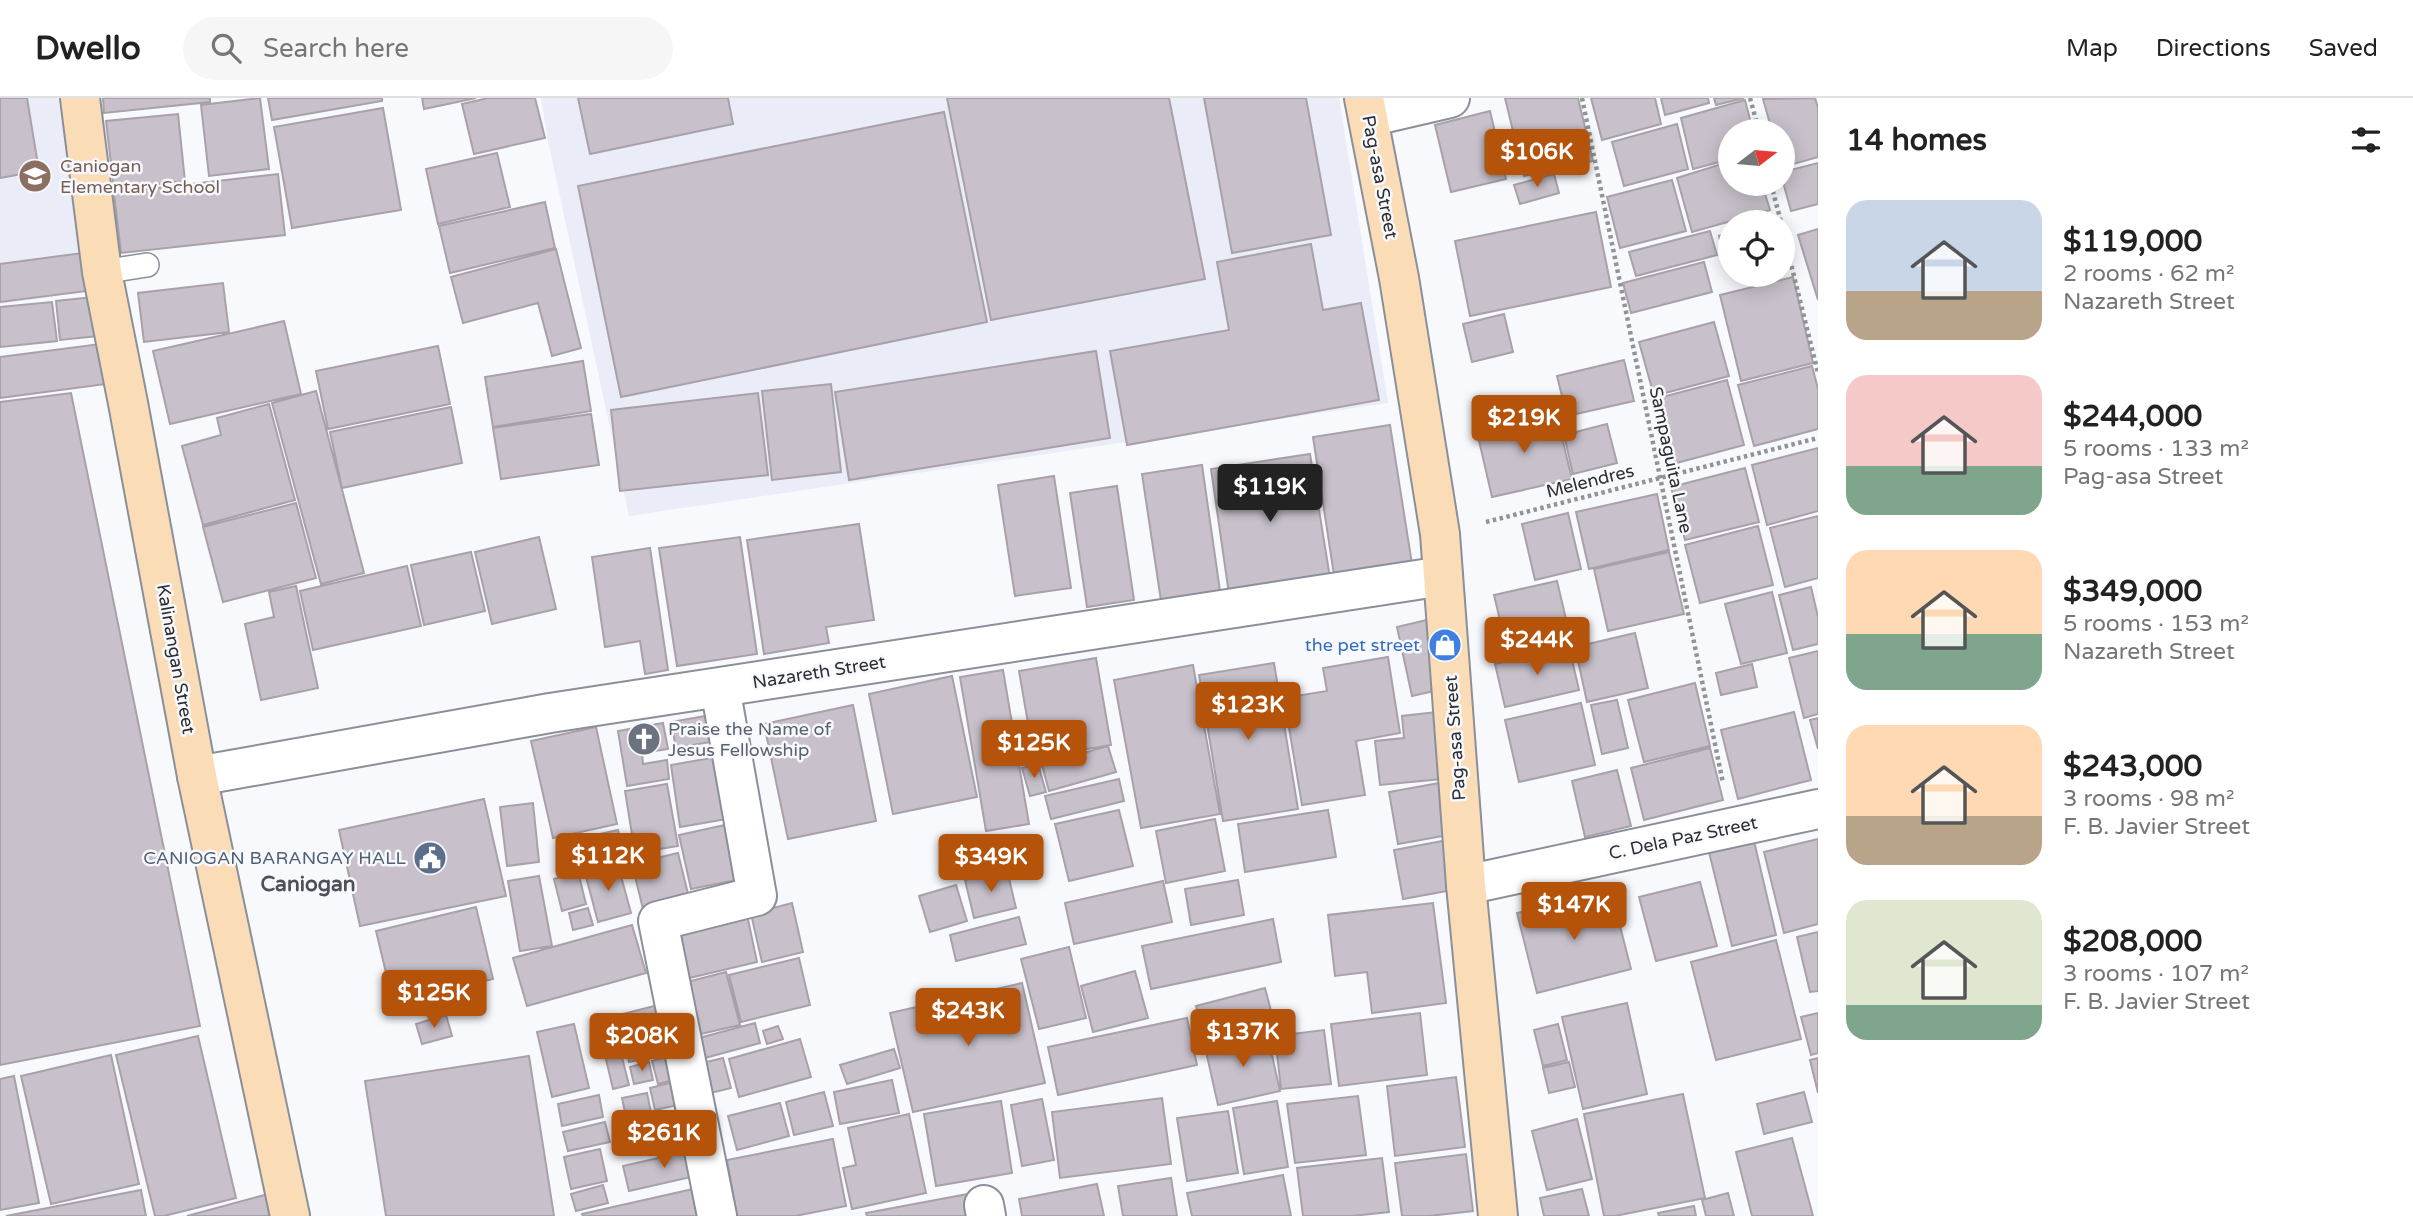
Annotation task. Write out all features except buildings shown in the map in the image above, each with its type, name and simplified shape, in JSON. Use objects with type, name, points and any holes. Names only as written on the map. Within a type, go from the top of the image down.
[{"type":"street","name":"Kalinangan Street","points":[[80,98],[102,272],[197,776],[290,1216]]},
{"type":"street","points":[[1366,108],[1450,98]]},
{"type":"street","name":"Pag-asa Street","points":[[1366,108],[1401,291],[1440,534],[1466,885],[1498,1216]]},
{"type":"street","name":"Nazareth Street","points":[[197,776],[550,713],[1443,576]]},
{"type":"street","points":[[717,1216],[658,921],[757,896],[720,687]]},
{"type":"street","name":"C. Dela Paz Street","points":[[1466,885],[1818,809]]},
{"type":"lane","points":[[102,272],[147,265]]},
{"type":"path","name":"Sampaguita Lane","points":[[1583,98],[1732,828]]},
{"type":"path","points":[[1750,98],[1756,119]]},
{"type":"path","points":[[1795,280],[1818,373]]},
{"type":"path","name":"Melendres","points":[[1490,521],[1818,438]]},
{"type":"shaded area","name":"Caniogan Elementary School","points":[[0,98],[58,98],[90,291],[0,304]]},
{"type":"shaded area","points":[[541,98],[1339,98],[1388,403],[629,516]]},
{"type":"place","name":"Caniogan Elementary School","points":[[35,176]]},
{"type":"place","name":"the pet street","points":[[1445,645]]},
{"type":"place","name":"Praise the Name of Jesus Fellowship","points":[[644,739]]},
{"type":"place","name":"CANIOGAN BARANGAY HALL","points":[[430,858]]},
{"type":"district","name":"Caniogan","points":[[308,884]]}]
